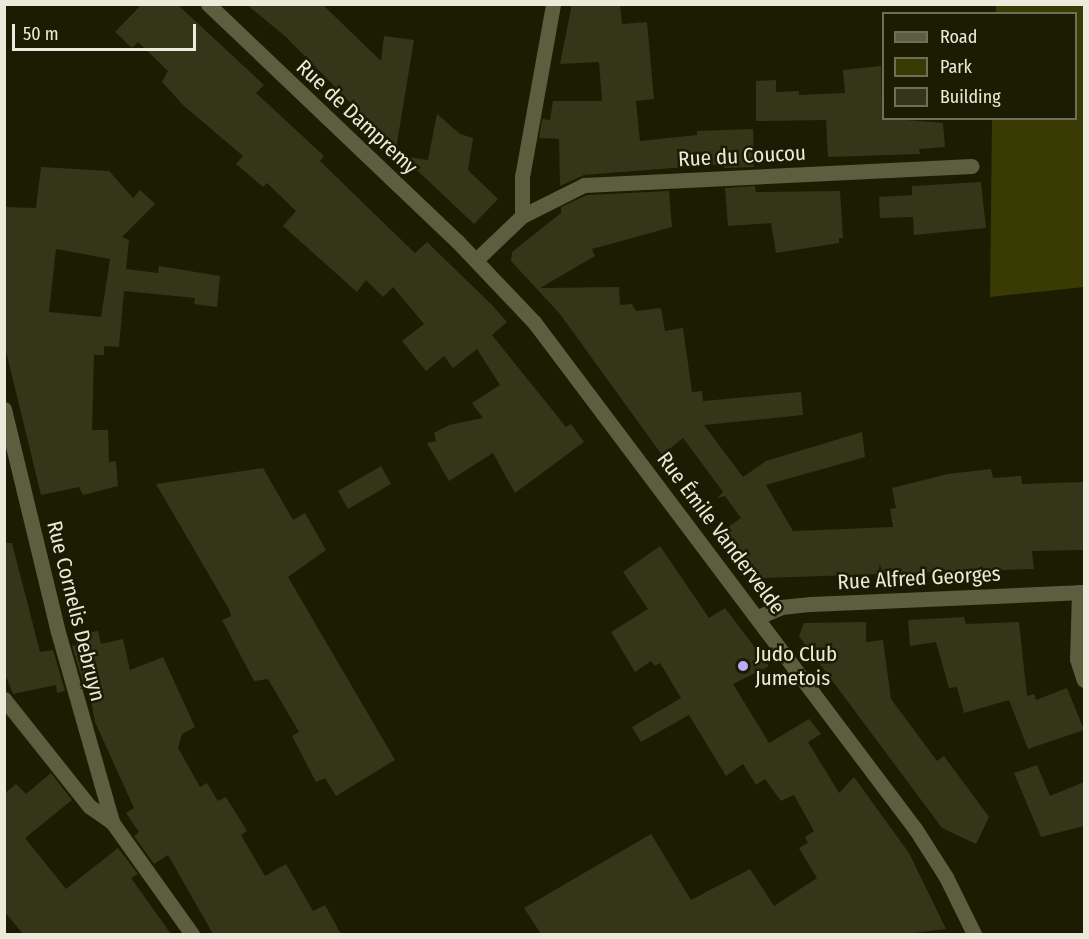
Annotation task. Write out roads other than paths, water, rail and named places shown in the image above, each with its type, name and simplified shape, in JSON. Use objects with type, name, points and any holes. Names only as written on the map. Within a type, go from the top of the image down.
[{"type":"street","name":"Rue de Dampremy","points":[[208,4],[476,260]]},
{"type":"street","points":[[522,216],[522,177],[554,4]]},
{"type":"street","name":"Rue du Coucou","points":[[476,260],[522,216],[584,185],[972,166]]},
{"type":"street","name":"Rue Émile Vandervelde","points":[[476,260],[547,338],[924,841],[974,934]]},
{"type":"street","name":"Rue Cornelis Debruyn","points":[[4,409],[58,632],[112,822]]},
{"type":"street","points":[[1082,592],[1077,659],[1084,680]]},
{"type":"street","name":"Rue Alfred Georges","points":[[758,617],[781,607],[811,604],[1082,592]]},
{"type":"street","name":"Rue Cornelis Debruyn","points":[[4,699],[89,806],[112,822],[192,934]]},
{"type":"place","name":"Judo Club Jumetois","points":[[743,666]]}]
